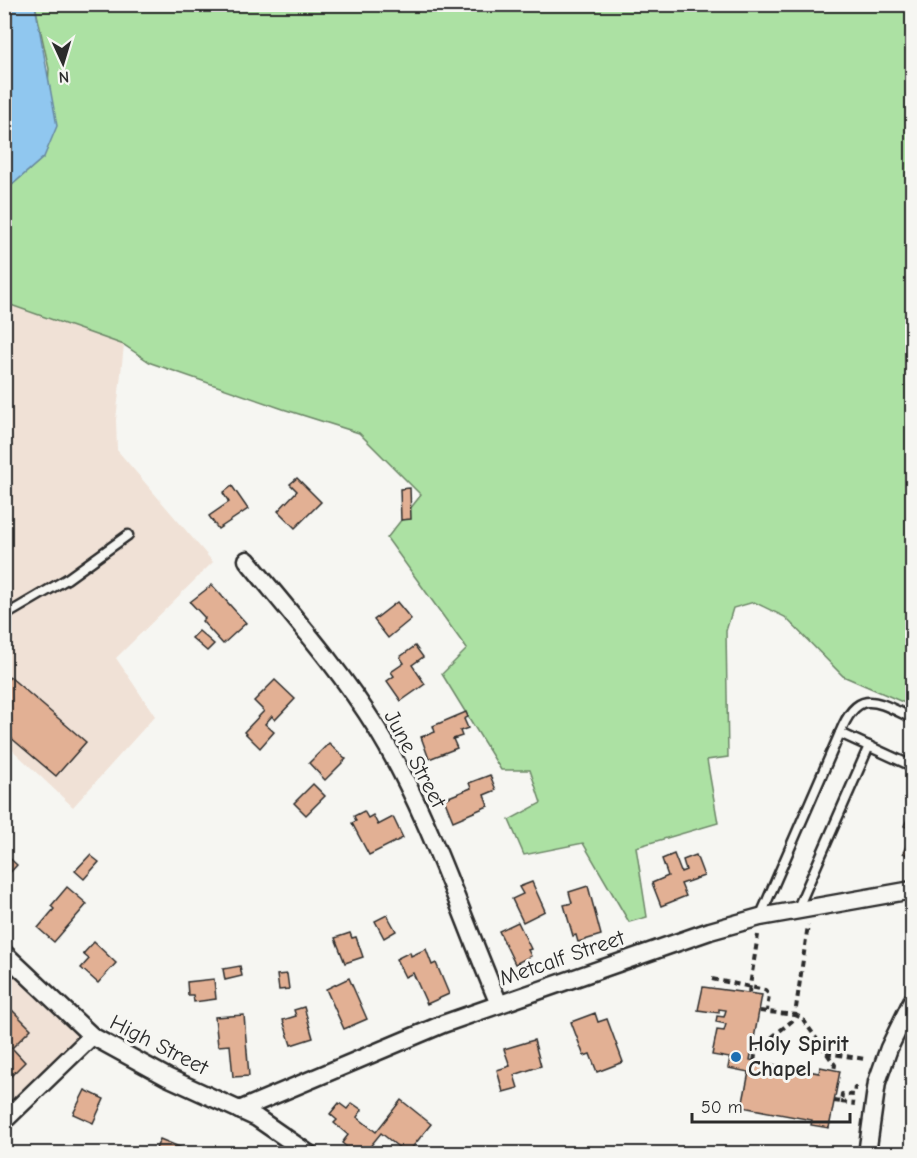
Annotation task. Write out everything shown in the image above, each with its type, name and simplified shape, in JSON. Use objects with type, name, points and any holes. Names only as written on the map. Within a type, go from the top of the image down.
[{"type":"street","name":"June Street","points":[[247,560],[328,659],[377,729],[410,789],[499,1004]]},
{"type":"street","name":"Metcalf Street","points":[[239,1110],[443,1024],[499,1004],[759,924],[912,890]]},
{"type":"street","name":"High Street","points":[[4,953],[92,1036],[167,1077],[257,1118],[309,1154]]},
{"type":"street","points":[[867,1154],[879,1073],[912,1000]]},
{"type":"street","points":[[4,1121],[92,1036]]},
{"type":"lane","points":[[4,616],[67,579],[128,536]]},
{"type":"lane","points":[[759,924],[850,711],[862,703],[877,702],[912,718]]},
{"type":"lane","points":[[840,733],[912,766]]},
{"type":"lane","points":[[803,916],[869,746]]},
{"type":"path","points":[[754,1061],[756,1050],[792,1021],[795,1014],[803,916]]},
{"type":"path","points":[[749,992],[759,924]]},
{"type":"path","points":[[712,979],[750,986],[767,992],[767,1011]]},
{"type":"path","points":[[760,1011],[795,1014],[802,1018],[835,1065],[834,1070]]},
{"type":"path","points":[[826,1053],[866,1059]]},
{"type":"path","points":[[841,1102],[842,1094],[854,1095],[857,1078]]},
{"type":"path","points":[[834,1101],[850,1103]]},
{"type":"shaded area","points":[[4,303],[124,345],[116,420],[117,450],[213,562],[116,658],[155,716],[73,807],[5,743]]},
{"type":"shaded area","points":[[5,953],[92,1036],[5,1121]]},
{"type":"green space","points":[[35,5],[912,5],[912,685],[907,704],[843,676],[785,617],[754,602],[733,608],[726,631],[728,757],[707,760],[718,823],[636,847],[647,917],[629,922],[583,843],[524,855],[509,820],[541,803],[530,770],[501,770],[442,674],[467,649],[387,538],[421,495],[359,433],[151,363],[124,345],[5,303],[5,191],[44,157],[49,69]]},
{"type":"water","points":[[5,4],[35,5],[57,126],[44,157],[5,191]]},
{"type":"building","points":[[297,478],[321,502],[295,528],[278,511],[297,491],[290,484]]},
{"type":"building","points":[[232,486],[248,509],[218,529],[209,516],[229,502],[223,493]]},
{"type":"building","points":[[410,488],[411,519],[401,520],[400,489]]},
{"type":"building","points":[[212,585],[246,623],[223,644],[202,621],[205,618],[190,602]]},
{"type":"building","points":[[397,602],[411,619],[388,638],[374,620]]},
{"type":"building","points":[[199,631],[214,644],[207,651],[192,638]]},
{"type":"building","points":[[415,646],[423,657],[412,665],[425,684],[401,701],[387,681],[394,676],[391,672],[404,663],[400,657]]},
{"type":"building","points":[[10,677],[86,742],[56,776],[4,732],[4,684]]},
{"type":"building","points":[[275,680],[295,699],[275,720],[272,716],[265,724],[274,732],[260,748],[244,732],[264,711],[254,701]]},
{"type":"building","points":[[466,712],[468,717],[464,719],[468,728],[460,731],[462,736],[453,739],[457,748],[429,759],[421,737],[435,732],[433,726]]},
{"type":"building","points":[[329,743],[346,759],[325,780],[309,763]]},
{"type":"building","points":[[490,775],[496,790],[484,795],[488,806],[453,821],[444,799],[471,788],[469,783]]},
{"type":"building","points":[[313,784],[325,796],[306,815],[294,803]]},
{"type":"building","points":[[364,811],[368,818],[373,815],[378,825],[393,817],[403,838],[369,855],[352,823],[356,821],[354,816]]},
{"type":"building","points":[[912,811],[912,830],[904,826]]},
{"type":"building","points":[[912,832],[912,858],[903,853]]},
{"type":"building","points":[[4,853],[17,865],[4,879]]},
{"type":"building","points":[[674,854],[681,872],[686,870],[683,860],[696,855],[704,876],[681,884],[686,896],[661,906],[652,883],[668,876],[662,859]]},
{"type":"building","points":[[90,855],[99,862],[84,879],[75,871]]},
{"type":"building","points":[[532,882],[545,911],[523,922],[512,899],[523,894],[519,887]]},
{"type":"building","points":[[588,886],[601,935],[578,942],[576,935],[573,936],[564,905],[572,903],[569,892]]},
{"type":"building","points":[[67,887],[87,904],[54,942],[38,928],[54,909],[51,906]]},
{"type":"building","points":[[387,915],[396,931],[384,938],[375,921]]},
{"type":"building","points":[[518,922],[531,949],[528,950],[531,956],[515,964],[499,931]]},
{"type":"building","points":[[350,933],[352,938],[356,937],[363,957],[345,963],[335,938]]},
{"type":"building","points":[[94,942],[116,963],[98,983],[81,968],[89,959],[83,954]]},
{"type":"building","points":[[426,949],[432,965],[436,963],[449,994],[427,1004],[413,973],[405,977],[396,959],[410,952],[411,956]]},
{"type":"building","points":[[240,966],[242,976],[225,980],[223,969]]},
{"type":"building","points":[[287,974],[289,989],[279,990],[277,975]]},
{"type":"building","points":[[349,978],[367,1019],[344,1029],[326,989]]},
{"type":"building","points":[[214,979],[216,999],[194,1002],[193,995],[188,995],[187,982]]},
{"type":"building","name":"Holy Spirit Chapel","points":[[703,987],[762,995],[750,1060],[819,1073],[820,1067],[840,1071],[829,1128],[811,1125],[812,1120],[742,1107],[749,1072],[728,1068],[730,1058],[712,1055],[717,1030],[724,1031],[726,1024],[716,1022],[717,1016],[724,1017],[726,1010],[719,1009],[719,1013],[698,1010]]},
{"type":"building","points":[[4,1002],[31,1029],[12,1048],[25,1062],[4,1083]]},
{"type":"building","points":[[304,1007],[313,1038],[291,1045],[283,1020],[296,1016],[294,1010]]},
{"type":"building","points":[[595,1013],[598,1022],[607,1019],[623,1062],[597,1072],[590,1054],[584,1056],[571,1022]]},
{"type":"building","points":[[244,1015],[249,1076],[233,1077],[230,1045],[218,1046],[215,1017]]},
{"type":"building","points":[[534,1040],[541,1066],[514,1075],[518,1088],[503,1092],[497,1070],[510,1066],[504,1049]]},
{"type":"building","points":[[85,1090],[104,1099],[93,1123],[73,1114]]},
{"type":"building","points":[[401,1100],[431,1124],[407,1154],[381,1133],[364,1154],[355,1154],[342,1143],[348,1135],[334,1123],[337,1120],[330,1114],[339,1103],[347,1109],[352,1103],[362,1110],[357,1117],[376,1132]]},
{"type":"building","points":[[160,1139],[189,1151],[188,1154],[154,1154]]},
{"type":"building","points":[[805,1149],[821,1154],[804,1154]]},
{"type":"place","name":"Holy Spirit Chapel","points":[[736,1057]]}]
